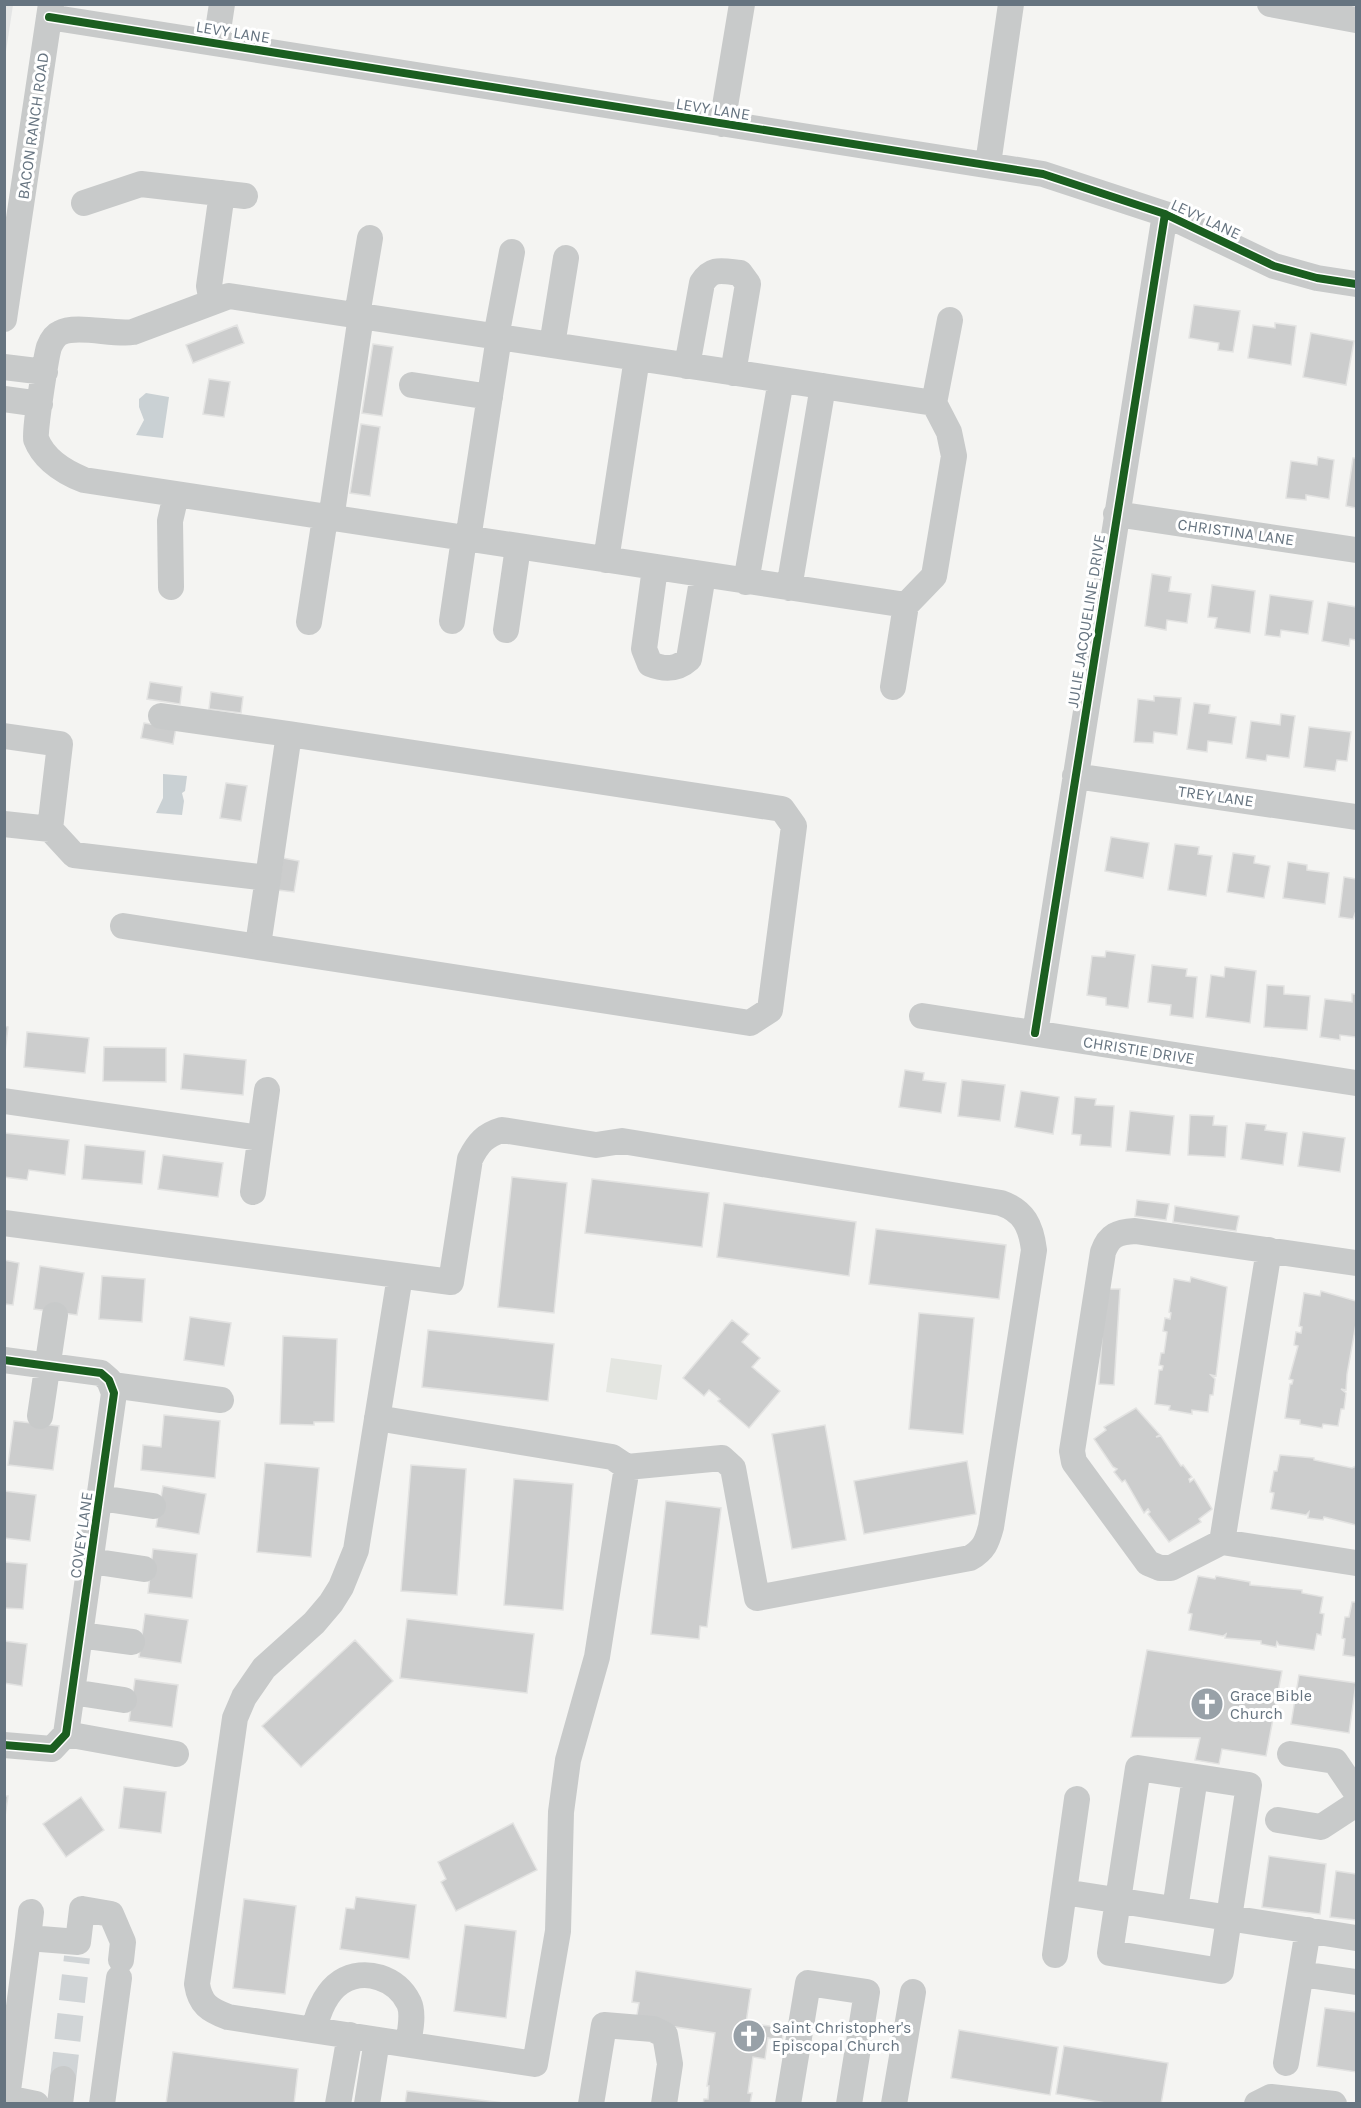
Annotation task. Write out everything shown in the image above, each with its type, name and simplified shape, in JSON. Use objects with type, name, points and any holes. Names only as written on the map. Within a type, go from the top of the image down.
[{"type":"street","points":[[216,43],[222,4]]},
{"type":"street","points":[[722,124],[742,4]]},
{"type":"street","points":[[988,164],[1011,4]]},
{"type":"street","points":[[1270,4],[1356,20]]},
{"type":"street","name":"LEVY LANE","points":[[50,11],[216,43],[1043,174],[1165,214],[1274,266],[1317,278],[1356,284]]},
{"type":"street","name":"BACON RANCH ROAD","points":[[4,319],[50,11]]},
{"type":"street","points":[[84,203],[141,184],[234,194],[209,286],[212,302]]},
{"type":"street","name":"JULIE JACQUELINE DRIVE","points":[[1035,1033],[1165,214]]},
{"type":"street","points":[[309,622],[328,518],[370,238]]},
{"type":"street","points":[[452,621],[512,252]]},
{"type":"street","points":[[552,345],[566,258]]},
{"type":"street","points":[[687,366],[702,283],[709,273],[717,270],[740,273],[748,284],[734,373]]},
{"type":"street","points":[[906,605],[84,480],[68,474],[42,452],[35,436],[49,347],[57,334],[70,329],[118,334],[133,332],[229,296],[934,403]]},
{"type":"street","points":[[893,687],[906,605],[934,576],[954,456],[949,432],[934,403],[950,320]]},
{"type":"street","points":[[606,560],[637,358]]},
{"type":"street","points":[[4,367],[45,372]]},
{"type":"street","points":[[746,582],[781,380]]},
{"type":"street","points":[[412,385],[490,397]]},
{"type":"street","points":[[789,588],[823,386]]},
{"type":"street","points":[[4,399],[40,404]]},
{"type":"street","points":[[171,587],[170,521],[176,495]]},
{"type":"street","name":"CHRISTINA LANE","points":[[1116,514],[1356,550]]},
{"type":"street","points":[[506,630],[518,547]]},
{"type":"street","points":[[655,568],[644,649],[650,664],[659,667],[674,669],[689,659],[703,575]]},
{"type":"street","points":[[123,926],[258,945],[750,1023],[770,1010],[794,826],[782,809],[161,716]]},
{"type":"street","points":[[258,945],[289,734]]},
{"type":"street","points":[[4,736],[60,744],[50,829]]},
{"type":"street","name":"TREY LANE","points":[[1075,776],[1356,817]]},
{"type":"street","points":[[4,824],[50,829],[74,855],[268,878]]},
{"type":"street","name":"CHRISTIE DRIVE","points":[[922,1016],[1356,1083]]},
{"type":"street","points":[[253,1192],[267,1090]]},
{"type":"street","points":[[4,1101],[260,1138]]},
{"type":"street","points":[[4,1223],[451,1282],[470,1159],[478,1144],[488,1134],[502,1130],[596,1145],[622,1141],[1001,1203],[1015,1208],[1032,1232],[1034,1250],[991,1527],[987,1543],[980,1552],[970,1558],[756,1598],[733,1468],[722,1458],[627,1467],[612,1457],[376,1418]]},
{"type":"street","points":[[1356,1263],[1135,1231],[1120,1232],[1108,1239],[1103,1252],[1072,1451],[1074,1462],[1148,1563],[1160,1568],[1172,1568],[1222,1542],[1356,1563]]},
{"type":"street","points":[[1222,1542],[1269,1251]]},
{"type":"street","points":[[400,1276],[356,1550],[341,1587],[314,1623],[254,1680],[235,1718],[197,1984],[199,1998],[213,2012],[535,2064],[558,1932],[561,1812],[568,1761],[580,1710],[597,1658],[627,1467]]},
{"type":"street","points":[[40,1416],[55,1315]]},
{"type":"street","points":[[4,1360],[101,1373],[112,1385],[221,1400]]},
{"type":"street","name":"COVEY LANE","points":[[66,1734],[114,1393],[112,1385]]},
{"type":"street","points":[[100,1498],[153,1506]]},
{"type":"street","points":[[91,1561],[144,1569]]},
{"type":"street","points":[[80,1635],[132,1642]]},
{"type":"street","points":[[72,1692],[124,1700]]},
{"type":"street","points":[[4,1745],[52,1749],[66,1734],[176,1754]]},
{"type":"street","points":[[1290,1754],[1335,1761],[1356,1792]]},
{"type":"street","points":[[1138,1768],[1195,1777],[1249,1785],[1221,1971],[1110,1953],[1138,1768]]},
{"type":"street","points":[[1175,1909],[1195,1777]]},
{"type":"street","points":[[1055,1955],[1077,1799]]},
{"type":"street","points":[[1278,1820],[1321,1827],[1356,1804]]},
{"type":"street","points":[[1064,1892],[1356,1938]]},
{"type":"street","points":[[28,1938],[78,1950],[82,1909],[111,1914],[123,1942],[102,2103]]},
{"type":"street","points":[[31,1912],[6,2098],[36,2103]]},
{"type":"street","points":[[1286,2063],[1308,1930]]},
{"type":"street","points":[[1301,1974],[1356,1982]]},
{"type":"street","points":[[314,2030],[330,1993],[342,1982],[372,1976],[386,1978],[399,1988],[410,2004],[408,2044]]},
{"type":"street","points":[[788,2103],[808,1983],[867,1992],[849,2103]]},
{"type":"street","points":[[894,2103],[913,1992]]},
{"type":"street","points":[[591,2103],[604,2025],[653,2029],[665,2035],[670,2064],[664,2103]]},
{"type":"street","points":[[338,2103],[350,2035]]},
{"type":"street","points":[[367,2103],[377,2040]]},
{"type":"street","points":[[1257,2103],[1271,2097],[1321,2103]]},
{"type":"shaded area","points":[[4,5],[13,5],[5,58]]},
{"type":"shaded area","points":[[146,393],[169,397],[163,438],[136,435],[144,420],[139,407],[139,399]]},
{"type":"shaded area","points":[[163,774],[187,776],[185,791],[182,793],[184,801],[182,815],[156,813],[163,798]]},
{"type":"shaded area","points":[[611,1358],[662,1365],[657,1400],[606,1392]]},
{"type":"building","points":[[1194,305],[1240,311],[1233,352],[1218,350],[1219,343],[1189,338]]},
{"type":"building","points":[[1275,323],[1296,326],[1291,365],[1248,358],[1253,325],[1275,328]]},
{"type":"building","points":[[237,325],[244,343],[193,363],[186,345]]},
{"type":"building","points":[[1311,333],[1354,341],[1346,385],[1303,377]]},
{"type":"building","points":[[373,344],[393,347],[382,416],[362,413]]},
{"type":"building","points":[[209,379],[230,382],[224,417],[203,414]]},
{"type":"building","points":[[361,424],[380,427],[370,496],[350,493]]},
{"type":"building","points":[[1318,457],[1334,460],[1329,499],[1306,495],[1306,500],[1286,498],[1291,461],[1317,465]]},
{"type":"building","points":[[1353,458],[1356,458],[1356,508],[1346,506]]},
{"type":"building","points":[[1152,574],[1171,577],[1169,591],[1191,594],[1187,623],[1167,620],[1166,630],[1145,626]]},
{"type":"building","points":[[1212,585],[1255,591],[1250,633],[1215,628],[1217,618],[1208,617]]},
{"type":"building","points":[[1270,595],[1313,601],[1308,634],[1281,630],[1280,637],[1265,635]]},
{"type":"building","points":[[1328,602],[1356,607],[1356,640],[1350,639],[1349,646],[1322,641]]},
{"type":"building","points":[[150,682],[182,687],[180,704],[147,699]]},
{"type":"building","points":[[211,692],[243,697],[241,713],[209,709]]},
{"type":"building","points":[[1154,696],[1181,698],[1177,735],[1154,732],[1153,743],[1134,742],[1138,699],[1154,701]]},
{"type":"building","points":[[1194,703],[1210,705],[1209,713],[1236,717],[1232,744],[1208,741],[1207,752],[1187,749]]},
{"type":"building","points":[[1281,714],[1295,716],[1289,758],[1267,755],[1266,761],[1246,758],[1251,721],[1280,725]]},
{"type":"building","points":[[144,723],[176,728],[173,744],[141,738]]},
{"type":"building","points":[[1309,727],[1351,732],[1347,761],[1337,760],[1335,771],[1304,767]]},
{"type":"building","points":[[226,783],[247,786],[241,821],[220,818]]},
{"type":"building","points":[[1111,837],[1149,843],[1143,878],[1105,871]]},
{"type":"building","points":[[1175,844],[1199,847],[1198,854],[1212,856],[1206,896],[1168,890]]},
{"type":"building","points":[[1233,853],[1255,856],[1254,863],[1270,866],[1264,898],[1227,892]]},
{"type":"building","points":[[283,858],[299,861],[294,892],[278,890]]},
{"type":"building","points":[[1288,862],[1307,865],[1307,870],[1329,873],[1325,904],[1283,898]]},
{"type":"building","points":[[1344,877],[1356,879],[1356,911],[1353,919],[1339,917]]},
{"type":"building","points":[[1106,951],[1135,955],[1128,1008],[1106,1005],[1106,998],[1087,995],[1092,956],[1105,957]]},
{"type":"building","points":[[1152,965],[1187,969],[1186,976],[1197,977],[1193,1018],[1170,1015],[1171,1005],[1148,1002]]},
{"type":"building","points":[[1225,967],[1256,971],[1250,1023],[1206,1017],[1211,975],[1224,977]]},
{"type":"building","points":[[1267,985],[1284,986],[1284,994],[1310,996],[1307,1030],[1264,1027]]},
{"type":"building","points":[[1352,994],[1356,994],[1356,1037],[1340,1035],[1340,1040],[1320,1037],[1325,999],[1352,1002]]},
{"type":"building","points":[[4,1026],[8,1027],[4,1061]]},
{"type":"building","points":[[27,1032],[89,1038],[85,1073],[24,1067]]},
{"type":"building","points":[[104,1047],[166,1048],[166,1082],[103,1081]]},
{"type":"building","points":[[184,1054],[246,1060],[243,1095],[181,1089]]},
{"type":"building","points":[[905,1070],[924,1073],[923,1080],[946,1083],[941,1113],[899,1107]]},
{"type":"building","points":[[962,1080],[1005,1085],[1000,1121],[958,1116]]},
{"type":"building","points":[[1021,1091],[1059,1097],[1053,1134],[1015,1127]]},
{"type":"building","points":[[1075,1097],[1096,1099],[1095,1105],[1114,1106],[1111,1147],[1080,1145],[1081,1135],[1072,1134]]},
{"type":"building","points":[[1130,1111],[1174,1116],[1170,1155],[1126,1151]]},
{"type":"building","points":[[1190,1115],[1214,1116],[1213,1125],[1227,1126],[1225,1157],[1188,1155]]},
{"type":"building","points":[[1246,1123],[1266,1125],[1265,1130],[1287,1133],[1283,1165],[1241,1159]]},
{"type":"building","points":[[1303,1132],[1345,1138],[1340,1172],[1298,1166]]},
{"type":"building","points":[[4,1133],[69,1140],[65,1175],[29,1170],[27,1180],[4,1177]]},
{"type":"building","points":[[85,1145],[145,1151],[142,1184],[82,1179]]},
{"type":"building","points":[[163,1155],[223,1163],[218,1197],[158,1189]]},
{"type":"building","points":[[512,1177],[567,1183],[554,1313],[498,1307]]},
{"type":"building","points":[[592,1179],[709,1193],[702,1247],[585,1233]]},
{"type":"building","points":[[1137,1200],[1169,1204],[1166,1220],[1135,1216]]},
{"type":"building","points":[[724,1203],[856,1222],[849,1276],[717,1257]]},
{"type":"building","points":[[1175,1206],[1239,1216],[1236,1231],[1173,1222]]},
{"type":"building","points":[[876,1229],[1006,1245],[999,1299],[869,1284]]},
{"type":"building","points":[[4,1260],[19,1263],[13,1305],[4,1304]]},
{"type":"building","points":[[40,1266],[84,1273],[77,1315],[34,1309]]},
{"type":"building","points":[[102,1276],[145,1279],[142,1322],[99,1319]]},
{"type":"building","points":[[1191,1277],[1227,1287],[1216,1376],[1211,1375],[1215,1379],[1213,1395],[1210,1395],[1208,1412],[1192,1410],[1192,1414],[1169,1410],[1170,1406],[1155,1404],[1159,1370],[1162,1370],[1163,1366],[1159,1365],[1161,1353],[1164,1353],[1167,1332],[1163,1331],[1165,1318],[1170,1319],[1174,1279],[1190,1282]]},
{"type":"building","points":[[1105,1289],[1120,1289],[1114,1385],[1099,1384]]},
{"type":"building","points":[[1321,1291],[1356,1301],[1356,1324],[1346,1390],[1341,1389],[1346,1393],[1344,1409],[1341,1409],[1338,1426],[1323,1424],[1322,1428],[1300,1424],[1300,1420],[1285,1418],[1290,1384],[1293,1380],[1289,1379],[1298,1346],[1294,1345],[1296,1332],[1301,1333],[1302,1327],[1299,1326],[1304,1293],[1320,1296]]},
{"type":"building","points":[[919,1313],[974,1318],[963,1434],[909,1429]]},
{"type":"building","points":[[190,1317],[231,1323],[224,1366],[184,1360]]},
{"type":"building","points":[[732,1320],[749,1334],[742,1342],[760,1358],[752,1367],[780,1391],[749,1428],[709,1390],[704,1396],[683,1378]]},
{"type":"building","points":[[428,1330],[554,1344],[548,1401],[422,1387]]},
{"type":"building","points":[[283,1336],[337,1339],[334,1422],[314,1422],[314,1425],[280,1424]]},
{"type":"building","points":[[1136,1408],[1160,1435],[1156,1437],[1161,1436],[1181,1466],[1183,1465],[1192,1477],[1189,1479],[1190,1482],[1194,1479],[1212,1509],[1199,1519],[1201,1522],[1169,1542],[1148,1514],[1150,1512],[1148,1509],[1144,1513],[1125,1480],[1122,1482],[1114,1472],[1117,1469],[1113,1467],[1094,1439],[1106,1430],[1104,1427]]},
{"type":"building","points":[[164,1415],[220,1421],[215,1478],[141,1470],[143,1445],[161,1447]]},
{"type":"building","points":[[14,1421],[59,1426],[53,1470],[8,1465]]},
{"type":"building","points":[[825,1425],[846,1540],[792,1549],[772,1434]]},
{"type":"building","points":[[1280,1455],[1314,1458],[1314,1460],[1352,1468],[1356,1466],[1356,1525],[1324,1517],[1323,1520],[1308,1518],[1309,1512],[1306,1515],[1271,1509],[1274,1493],[1270,1492]]},
{"type":"building","points":[[967,1461],[976,1514],[864,1534],[854,1481]]},
{"type":"building","points":[[265,1463],[319,1468],[311,1557],[257,1552]]},
{"type":"building","points":[[411,1465],[466,1469],[457,1595],[401,1591]]},
{"type":"building","points":[[514,1479],[573,1484],[563,1610],[504,1605]]},
{"type":"building","points":[[163,1486],[206,1494],[199,1534],[156,1527]]},
{"type":"building","points":[[4,1491],[36,1495],[30,1541],[4,1538]]},
{"type":"building","points":[[666,1501],[721,1508],[707,1627],[700,1626],[699,1639],[651,1634]]},
{"type":"building","points":[[153,1549],[197,1554],[192,1598],[148,1593]]},
{"type":"building","points":[[4,1562],[27,1564],[23,1609],[4,1608]]},
{"type":"building","points":[[1198,1576],[1215,1579],[1216,1576],[1250,1582],[1250,1585],[1302,1590],[1302,1593],[1323,1597],[1320,1613],[1324,1614],[1321,1635],[1317,1634],[1314,1650],[1279,1645],[1277,1642],[1276,1647],[1261,1644],[1261,1641],[1225,1638],[1226,1634],[1223,1636],[1189,1630],[1192,1614],[1188,1613]]},
{"type":"building","points":[[1352,1602],[1356,1602],[1356,1657],[1343,1655],[1345,1639],[1342,1638],[1345,1617],[1349,1617]]},
{"type":"building","points":[[145,1614],[188,1620],[181,1663],[139,1657]]},
{"type":"building","points":[[407,1619],[534,1634],[527,1693],[400,1678]]},
{"type":"building","points":[[355,1640],[393,1681],[301,1767],[262,1726]]},
{"type":"building","points":[[4,1641],[27,1644],[22,1686],[4,1683]]},
{"type":"building","name":"Grace Bible Church","points":[[1147,1650],[1282,1671],[1266,1756],[1222,1749],[1219,1764],[1195,1760],[1200,1738],[1131,1737]]},
{"type":"building","points":[[1299,1675],[1356,1683],[1349,1733],[1291,1724]]},
{"type":"building","points":[[135,1679],[178,1685],[172,1727],[129,1721]]},
{"type":"building","points":[[124,1787],[166,1792],[161,1833],[119,1828]]},
{"type":"building","points":[[4,1796],[8,1796],[4,1823]]},
{"type":"building","points":[[81,1797],[104,1830],[66,1857],[43,1824]]},
{"type":"building","points":[[513,1823],[537,1870],[456,1911],[441,1882],[446,1879],[438,1862]]},
{"type":"building","points":[[1269,1856],[1326,1864],[1320,1914],[1262,1907]]},
{"type":"building","points":[[1336,1871],[1356,1874],[1356,1920],[1330,1917]]},
{"type":"building","points":[[356,1897],[416,1905],[409,1959],[340,1949],[346,1908],[354,1909]]},
{"type":"building","points":[[244,1899],[296,1906],[285,1994],[233,1988]]},
{"type":"building","points":[[465,1925],[516,1931],[506,2018],[454,2011]]},
{"type":"building","name":"Saint Christopher's Episcopal Church","points":[[636,1971],[751,1989],[746,2023],[784,2028],[782,2041],[768,2038],[765,2059],[753,2057],[748,2093],[752,2093],[750,2104],[703,2104],[704,2099],[708,2099],[709,2086],[707,2086],[715,2033],[636,2021],[639,2003],[632,2002]]},
{"type":"building","points":[[1325,2008],[1356,2012],[1356,2072],[1317,2066]]},
{"type":"building","points":[[959,2030],[1058,2047],[1050,2095],[951,2078]]},
{"type":"building","points":[[1064,2046],[1168,2063],[1161,2104],[1111,2104],[1056,2094]]},
{"type":"building","points":[[173,2052],[298,2069],[294,2104],[166,2104]]},
{"type":"building","points":[[407,2091],[512,2104],[405,2104]]},
{"type":"tunnel","points":[[63,2079],[77,1957]]},
{"type":"cycle path","points":[[49,17],[1043,174],[1165,214],[1274,266],[1317,278],[1356,284]]},
{"type":"cycle path","points":[[1035,1033],[1165,214]]},
{"type":"cycle path","points":[[4,1360],[101,1373],[109,1380],[114,1393],[66,1734],[52,1749],[4,1745]]},
{"type":"place","name":"Grace Bible Church","points":[[1207,1704]]},
{"type":"place","name":"Saint Christopher's Episcopal Church","points":[[749,2036]]}]
